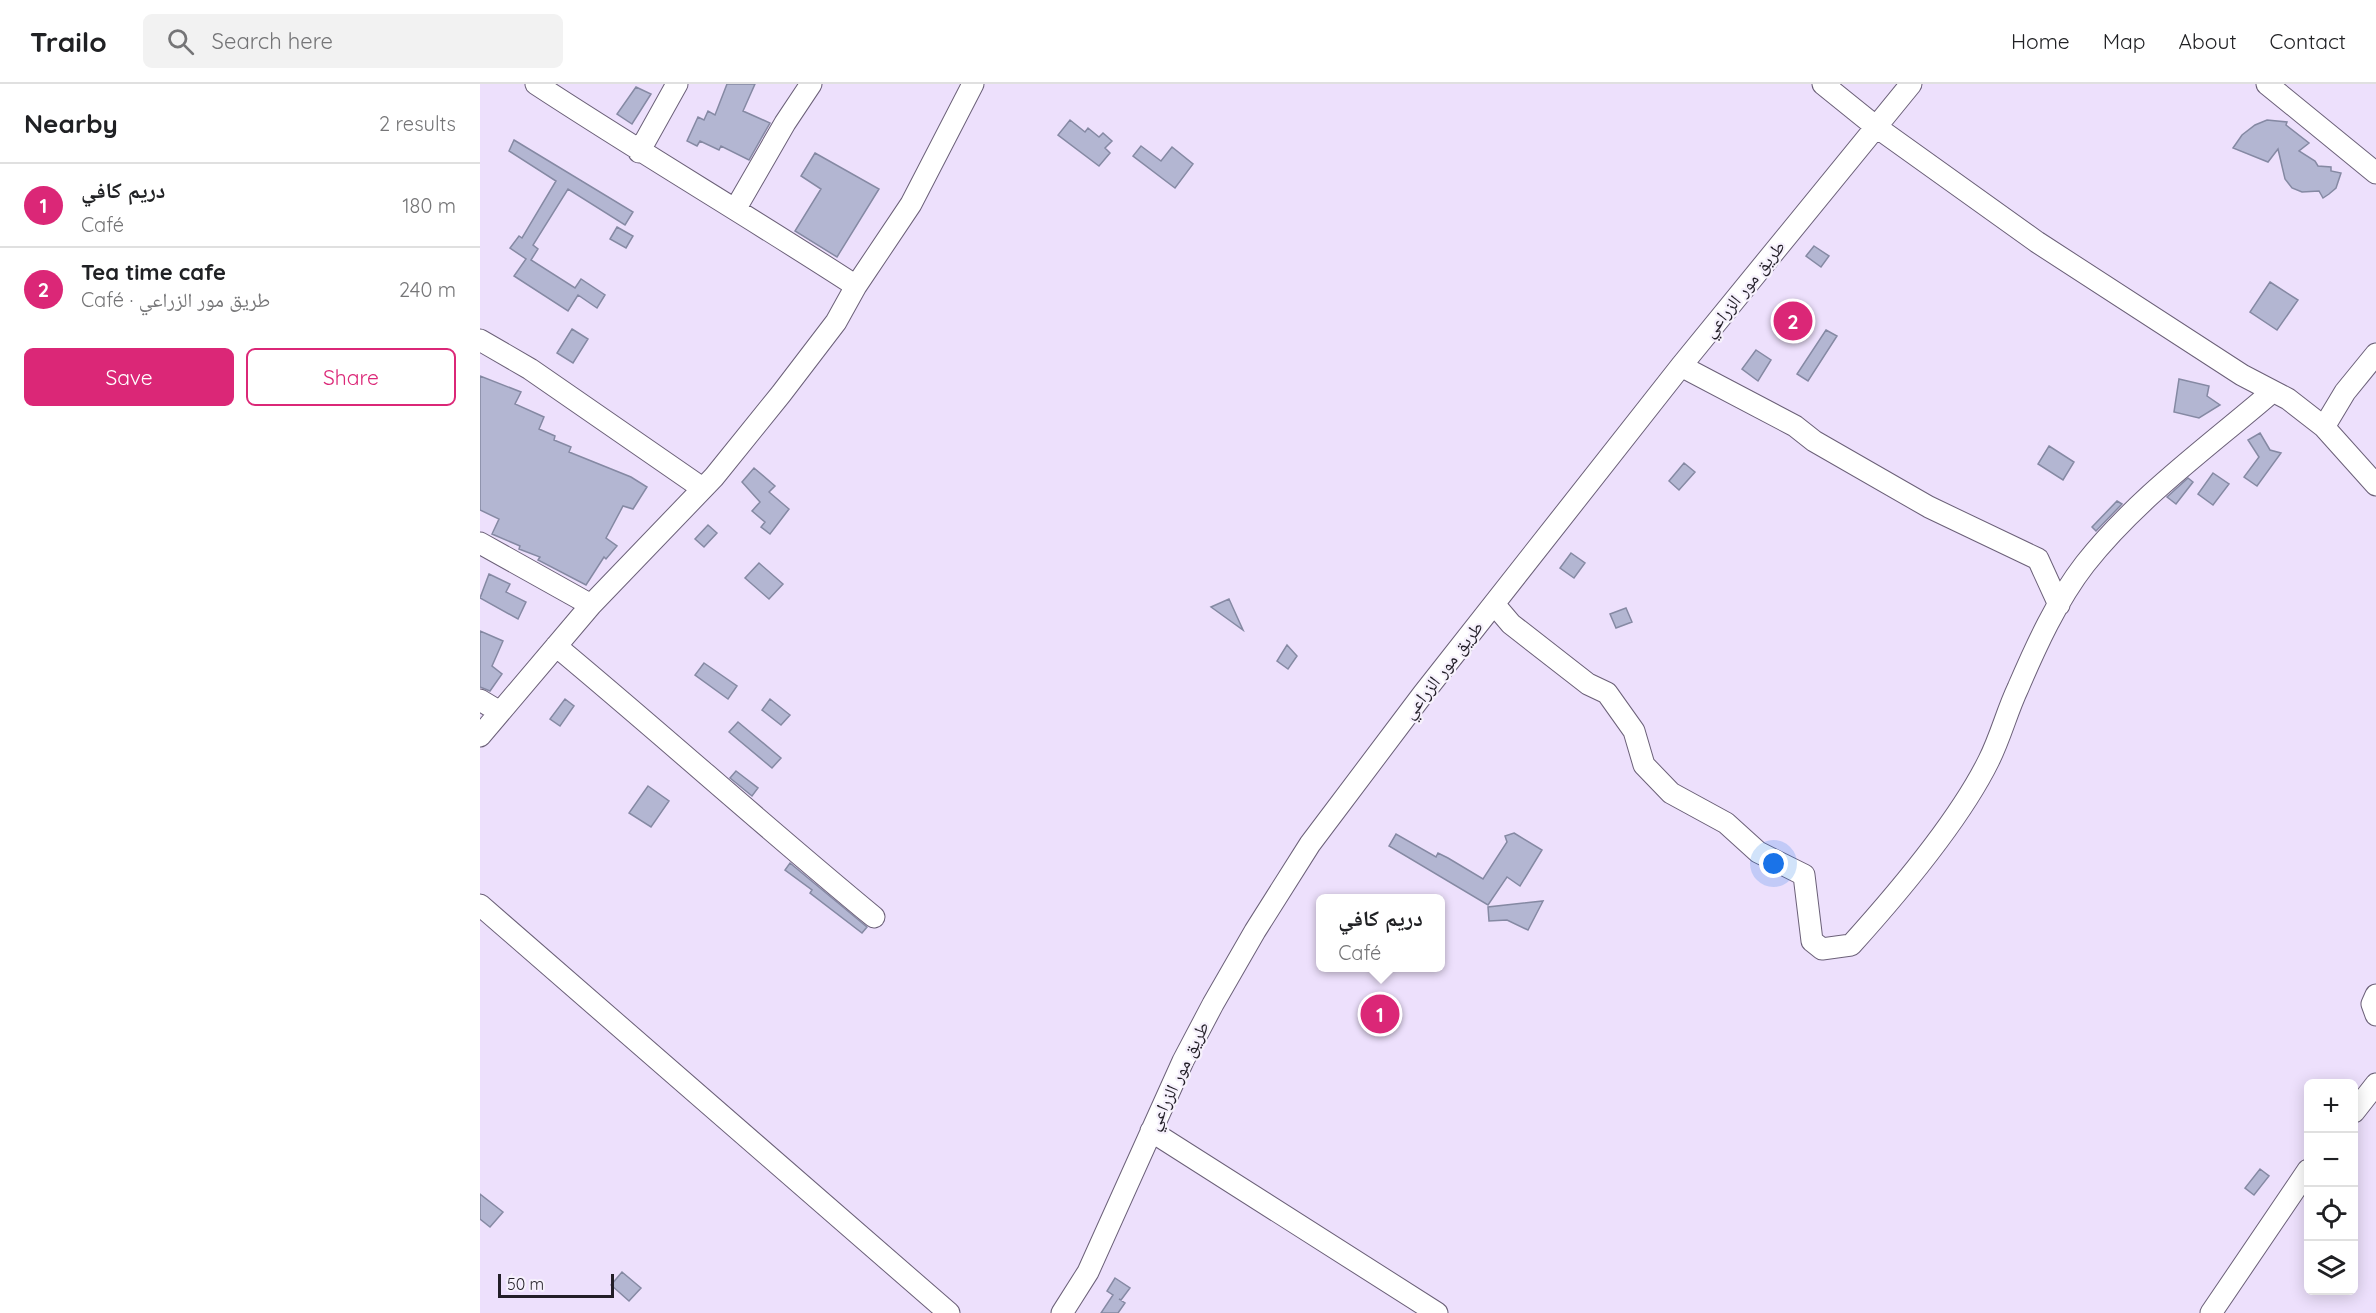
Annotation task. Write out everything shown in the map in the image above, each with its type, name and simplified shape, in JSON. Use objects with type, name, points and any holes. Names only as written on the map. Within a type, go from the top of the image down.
[{"type":"street","points":[[536,84],[639,152],[736,208],[856,286]]},
{"type":"street","points":[[639,152],[677,84]]},
{"type":"street","points":[[736,208],[785,123],[811,84]]},
{"type":"street","points":[[480,736],[591,604],[702,488],[782,394],[836,322],[856,286],[911,204],[973,84]]},
{"type":"street","points":[[1823,84],[1875,126],[2037,242],[2272,393],[2288,399],[2324,427],[2376,485]]},
{"type":"street","name":"طريق مور الزراعي","points":[[1062,1313],[1088,1272],[1151,1131],[1213,1004],[1254,931],[1310,844],[1681,366],[1911,84]]},
{"type":"street","points":[[2267,84],[2376,173]]},
{"type":"street","points":[[480,340],[530,369],[702,488]]},
{"type":"street","points":[[2324,427],[2345,392],[2376,354]]},
{"type":"street","points":[[1681,366],[1796,426],[1823,446],[1929,507],[2038,559],[2059,605]]},
{"type":"street","points":[[1494,604],[1511,624],[1588,684],[1607,693],[1634,731],[1644,765],[1671,793],[1726,823],[1758,852],[1803,875],[1812,941],[1822,950],[1851,945],[1941,834],[1974,787],[1989,759],[2017,689],[2059,605],[2084,565],[2142,502],[2272,393]]},
{"type":"street","points":[[480,543],[591,604]]},
{"type":"street","points":[[556,646],[679,748],[748,812],[874,917]]},
{"type":"street","points":[[480,700],[500,712]]},
{"type":"street","points":[[480,905],[949,1313]]},
{"type":"street","points":[[2376,995],[2372,1004],[2376,1015]]},
{"type":"street","points":[[2358,1107],[2376,1084]]},
{"type":"street","points":[[1151,1131],[1437,1313]]},
{"type":"street","points":[[2211,1313],[2304,1176]]},
{"type":"building","points":[[727,84],[755,84],[743,111],[770,123],[749,160],[721,146],[719,150],[700,141],[697,146],[687,141],[698,117],[704,120],[708,111],[715,115]]},
{"type":"building","points":[[636,87],[651,94],[632,124],[617,114]]},
{"type":"building","points":[[1070,120],[1085,132],[1088,128],[1099,137],[1103,133],[1112,141],[1105,148],[1110,153],[1099,166],[1058,135]]},
{"type":"building","points":[[2267,120],[2287,122],[2286,125],[2309,143],[2299,151],[2315,161],[2318,166],[2331,167],[2331,171],[2341,173],[2336,188],[2323,198],[2319,191],[2302,192],[2292,188],[2285,179],[2278,149],[2268,162],[2233,148],[2242,135],[2255,125]]},
{"type":"building","points":[[514,140],[633,212],[625,225],[568,189],[533,245],[538,249],[531,260],[575,288],[581,279],[605,295],[597,308],[578,295],[568,311],[514,276],[526,259],[510,248],[519,236],[522,238],[556,181],[509,151]]},
{"type":"building","points":[[1141,146],[1161,161],[1172,147],[1193,164],[1175,188],[1133,156]]},
{"type":"building","points":[[815,153],[879,189],[837,257],[795,231],[821,189],[801,176]]},
{"type":"building","points":[[617,227],[633,236],[626,248],[610,239]]},
{"type":"building","points":[[1814,246],[1829,256],[1821,267],[1806,256]]},
{"type":"building","points":[[2270,282],[2298,300],[2277,330],[2250,312]]},
{"type":"building","points":[[572,329],[588,339],[573,363],[557,353]]},
{"type":"building","points":[[1826,330],[1837,336],[1808,381],[1797,374]]},
{"type":"building","points":[[1756,350],[1771,360],[1758,381],[1742,369]]},
{"type":"building","points":[[480,376],[521,392],[515,404],[544,417],[539,429],[555,436],[554,440],[571,447],[569,452],[631,477],[647,487],[633,509],[623,506],[606,538],[617,546],[606,559],[604,557],[586,585],[538,560],[540,557],[519,549],[520,546],[492,534],[499,519],[480,510]]},
{"type":"building","points":[[2179,379],[2209,386],[2207,396],[2220,405],[2199,418],[2174,412]]},
{"type":"building","points":[[2260,433],[2270,450],[2281,453],[2257,486],[2244,477],[2259,457],[2248,440]]},
{"type":"building","points":[[2049,446],[2074,462],[2063,480],[2038,464]]},
{"type":"building","points":[[1684,463],[1695,472],[1679,490],[1669,481]]},
{"type":"building","points":[[754,468],[775,486],[769,492],[789,509],[770,534],[761,527],[765,522],[752,511],[760,502],[742,482]]},
{"type":"building","points":[[2213,473],[2229,484],[2213,505],[2198,494]]},
{"type":"building","points":[[2188,478],[2193,482],[2176,504],[2167,497]]},
{"type":"building","points":[[2117,501],[2122,504],[2096,531],[2092,527]]},
{"type":"building","points":[[708,525],[717,533],[704,547],[695,539]]},
{"type":"building","points":[[1571,553],[1585,563],[1574,578],[1560,568]]},
{"type":"building","points":[[759,563],[783,584],[769,599],[745,578]]},
{"type":"building","points":[[489,574],[510,584],[506,592],[526,602],[518,619],[480,598]]},
{"type":"building","points":[[1229,599],[1243,630],[1211,607]]},
{"type":"building","points":[[1626,608],[1632,622],[1616,628],[1610,614]]},
{"type":"building","points":[[480,631],[503,641],[492,666],[502,674],[490,691],[480,687]]},
{"type":"building","points":[[1287,645],[1297,656],[1288,669],[1277,661]]},
{"type":"building","points":[[704,663],[737,686],[728,699],[695,675]]},
{"type":"building","points":[[565,699],[574,706],[560,726],[550,719]]},
{"type":"building","points":[[770,699],[790,715],[781,725],[762,710]]},
{"type":"building","points":[[738,722],[781,758],[772,768],[729,732]]},
{"type":"building","points":[[736,771],[758,788],[752,796],[730,778]]},
{"type":"building","points":[[648,786],[669,801],[651,827],[629,813]]},
{"type":"building","points":[[1514,833],[1542,850],[1520,886],[1507,877],[1488,905],[1389,846],[1396,834],[1436,857],[1438,853],[1448,858],[1483,879],[1507,842],[1505,836]]},
{"type":"building","points":[[790,863],[867,927],[862,933],[810,893],[812,890],[785,870]]},
{"type":"building","points":[[1543,901],[1528,930],[1507,920],[1489,921],[1488,907]]},
{"type":"building","points":[[2260,1169],[2269,1176],[2254,1195],[2245,1188]]},
{"type":"building","points":[[480,1194],[503,1212],[490,1227],[480,1219]]},
{"type":"building","points":[[622,1272],[641,1288],[629,1301],[611,1285]]},
{"type":"building","points":[[1115,1278],[1130,1288],[1121,1300],[1119,1299],[1125,1303],[1118,1313],[1101,1313],[1113,1295],[1107,1291]]},
{"type":"place","name":"Tea time cafe","points":[[1793,321]]},
{"type":"place","name":"دريم كافي","points":[[1380,1014]]}]
